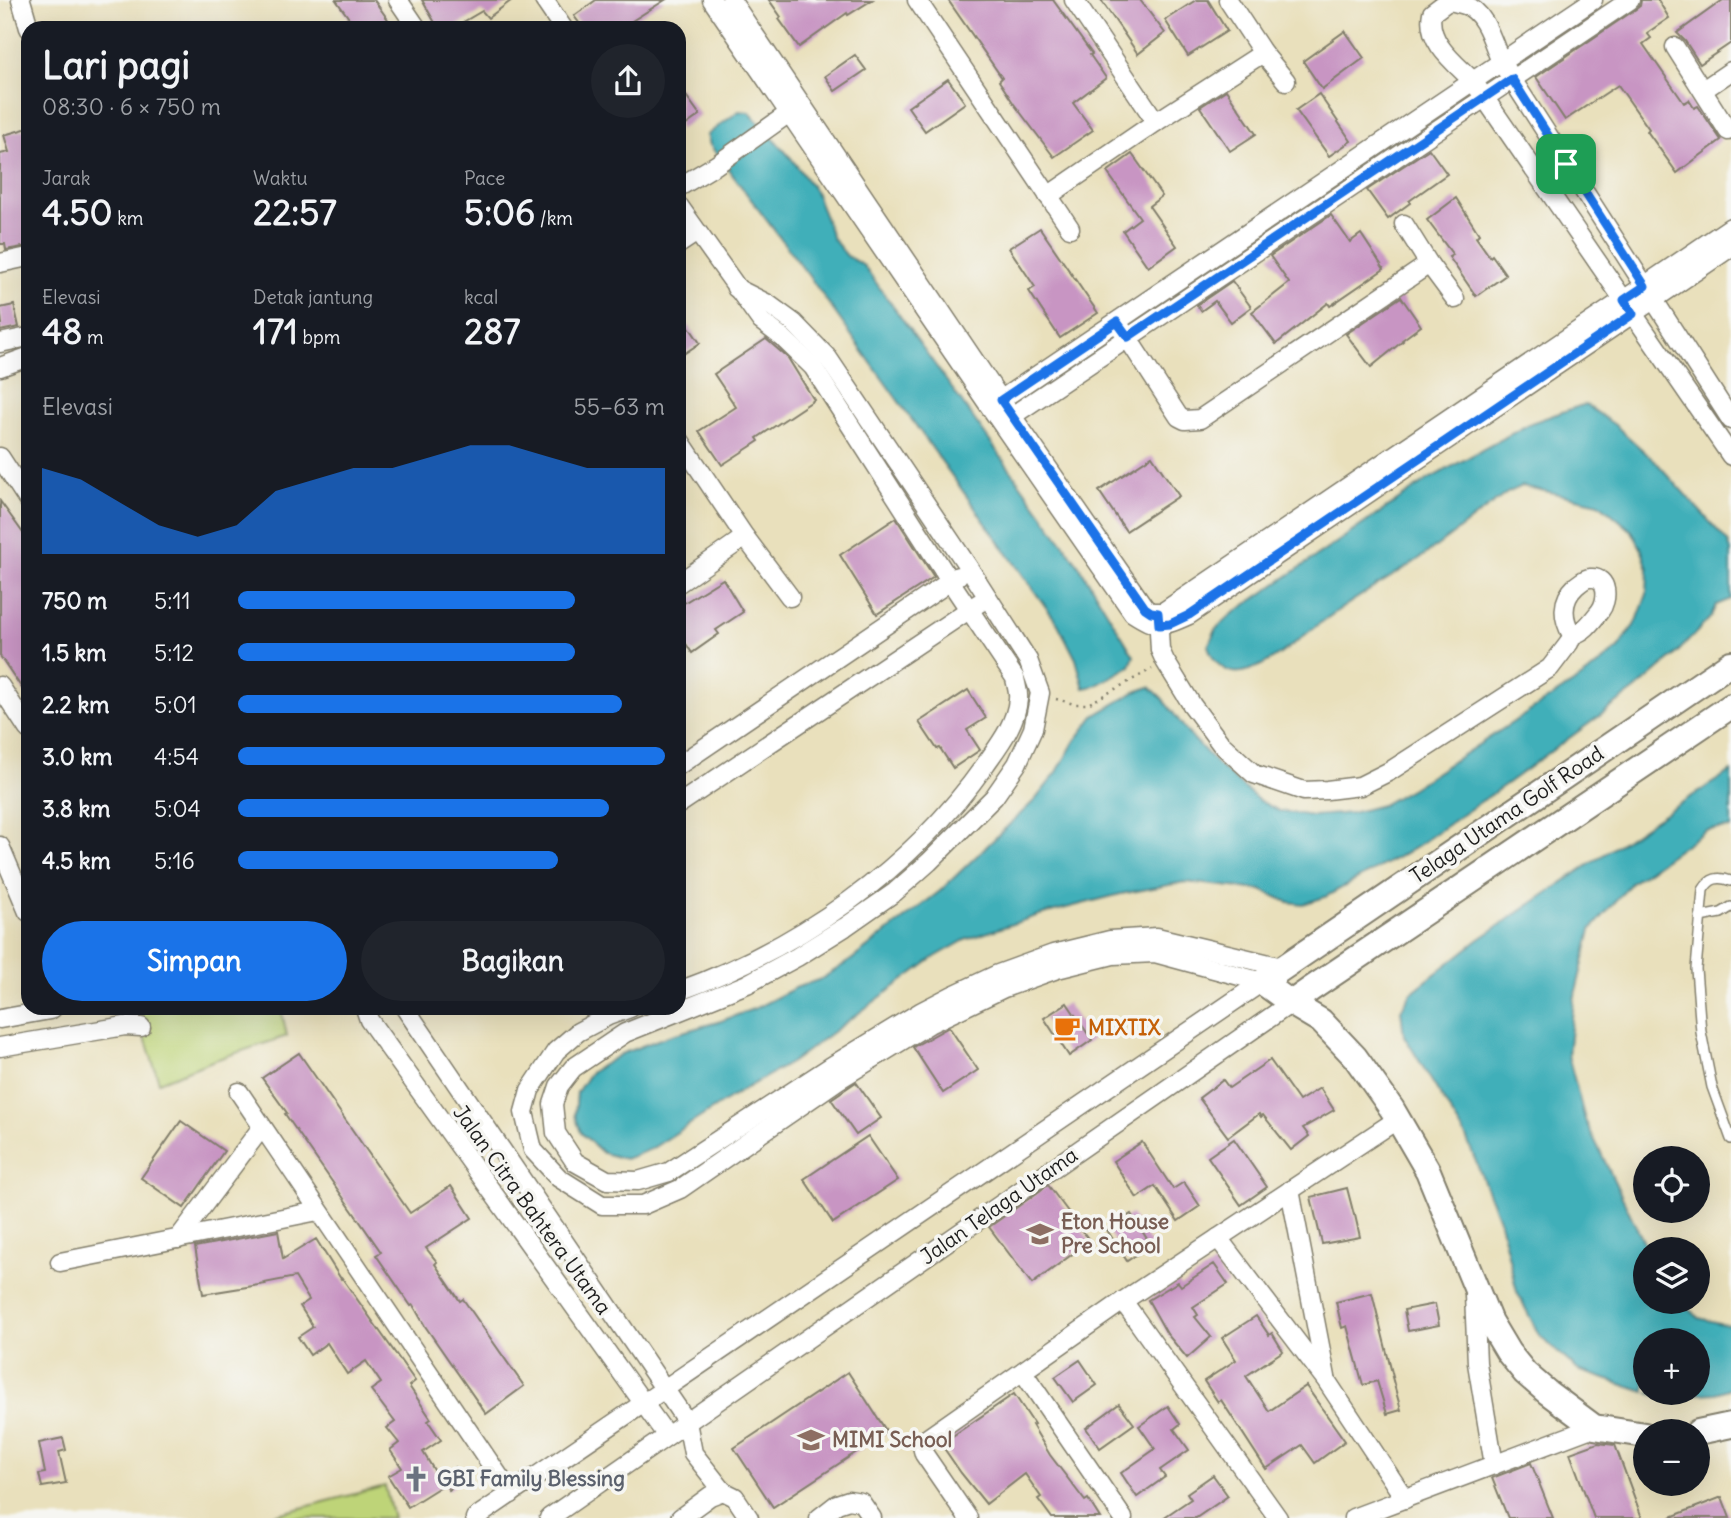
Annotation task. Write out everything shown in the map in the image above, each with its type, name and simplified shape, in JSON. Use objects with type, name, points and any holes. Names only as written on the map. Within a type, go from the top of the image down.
[{"type":"main road","name":"Telaga Utama Golf Road","points":[[1282,967],[1731,663]]},
{"type":"main road","name":"Telaga Utama Golf Road","points":[[1301,996],[1731,706]]},
{"type":"main road","name":"Jalan Telaga Utama","points":[[1262,982],[1282,967]]},
{"type":"main road","points":[[1282,967],[1321,1021],[1355,1057],[1398,1119],[1427,1171],[1490,1322],[1508,1352],[1525,1373],[1594,1427],[1633,1433]]},
{"type":"main road","points":[[1262,982],[1301,996]]},
{"type":"main road","points":[[1710,1432],[1729,1432]]},
{"type":"street","points":[[21,0],[27,21]]},
{"type":"street","points":[[398,0],[412,21]]},
{"type":"street","points":[[544,0],[558,21]]},
{"type":"street","points":[[712,0],[788,114],[995,404],[1145,608],[1158,619]]},
{"type":"street","points":[[731,0],[788,114]]},
{"type":"street","points":[[917,0],[1070,228]]},
{"type":"street","points":[[1074,0],[1156,122]]},
{"type":"street","points":[[1228,0],[1263,53],[1286,81]]},
{"type":"street","points":[[1006,419],[1123,329],[1473,81],[1594,0]]},
{"type":"street","points":[[995,404],[1123,329],[1484,98],[1630,0]]},
{"type":"street","points":[[1731,420],[1501,62],[1482,19],[1465,5],[1447,1],[1428,7],[1434,37],[1440,48],[1473,81],[1731,456]]},
{"type":"street","points":[[1675,47],[1728,131]]},
{"type":"street","points":[[1048,196],[1263,53]]},
{"type":"street","points":[[1703,90],[1731,71]]},
{"type":"street","points":[[686,183],[788,114]]},
{"type":"street","points":[[686,216],[761,321],[813,367],[950,582],[1015,678],[1019,697],[1013,721],[969,788],[916,846],[832,913],[785,942],[743,965],[686,987]]},
{"type":"street","points":[[1404,224],[1455,299]]},
{"type":"street","points":[[1650,293],[1731,227]]},
{"type":"street","points":[[686,239],[697,232]]},
{"type":"street","points":[[1572,635],[1550,667],[1390,771],[1360,786],[1304,791],[1254,774],[1221,744],[1192,705],[1165,661],[1160,650],[1158,619],[1175,604],[1650,293],[1731,247]]},
{"type":"street","points":[[0,263],[21,258]]},
{"type":"street","points":[[1123,329],[1179,417],[1185,420],[1199,419],[1429,264]]},
{"type":"street","points":[[686,1008],[747,984],[797,957],[895,892],[929,862],[995,797],[1017,764],[1033,729],[1040,693],[1028,660],[828,358],[794,323],[768,304],[736,288]]},
{"type":"street","points":[[0,343],[21,338]]},
{"type":"street","points":[[0,367],[21,360]]},
{"type":"street","points":[[686,449],[745,537],[790,597]]},
{"type":"street","points":[[0,457],[21,489]]},
{"type":"street","points":[[686,578],[745,537]]},
{"type":"street","points":[[686,760],[969,568]]},
{"type":"street","points":[[686,799],[988,597]]},
{"type":"street","points":[[0,686],[21,718]]},
{"type":"street","points":[[0,846],[21,896]]},
{"type":"street","points":[[670,1015],[625,1033],[573,1068],[559,1086],[553,1104],[556,1133],[575,1162],[607,1180],[638,1181],[669,1171],[922,1011],[998,974],[1053,954],[1110,940],[1157,937],[1282,967]]},
{"type":"street","points":[[611,1015],[578,1032],[556,1051],[530,1090],[524,1112],[533,1150],[559,1178],[602,1205],[643,1205],[680,1189],[838,1080],[929,1024],[1004,988],[1057,969],[1113,955],[1156,953],[1262,982]]},
{"type":"street","name":"Jalan Telaga Utama","points":[[475,1518],[1262,982]]},
{"type":"street","name":"Jalan Telaga Utama","points":[[549,1518],[1301,996]]},
{"type":"street","points":[[0,1019],[22,1015]]},
{"type":"street","name":"Jalan Citra Bahtera Utama","points":[[367,1015],[667,1436]]},
{"type":"street","name":"Jalan Citra Bahtera Utama","points":[[410,1015],[687,1422]]},
{"type":"street","points":[[0,1047],[125,1026],[141,1027]]},
{"type":"street","points":[[239,1092],[511,1494]]},
{"type":"street","points":[[968,1518],[924,1454],[923,1442],[1123,1301],[1398,1119]]},
{"type":"street","points":[[178,1239],[261,1127]]},
{"type":"street","points":[[1290,1190],[1326,1380]]},
{"type":"street","points":[[61,1262],[318,1210]]},
{"type":"street","points":[[1218,1238],[1326,1380],[1405,1499]]},
{"type":"street","points":[[1473,1282],[1477,1363],[1494,1465]]},
{"type":"street","points":[[1123,1301],[1278,1518]]},
{"type":"street","points":[[1023,1372],[1123,1518]]},
{"type":"street","points":[[687,1422],[693,1453],[723,1491],[735,1497],[749,1518]]},
{"type":"street","points":[[1353,1518],[1594,1427]]},
{"type":"street","points":[[680,1518],[710,1496],[723,1491]]},
{"type":"street","points":[[819,1518],[837,1504],[849,1500],[861,1502],[872,1518]]},
{"type":"lane","points":[[1731,881],[1718,878],[1708,883],[1703,890],[1696,969],[1701,1032],[1712,1087],[1731,1139]]},
{"type":"lane","points":[[1700,917],[1721,913],[1731,907]]},
{"type":"path","points":[[1040,693],[1074,704],[1088,704],[1165,661]]},
{"type":"green space","points":[[138,1015],[282,1015],[287,1036],[159,1082]]},
{"type":"green space","points":[[385,1486],[393,1518],[263,1518]]},
{"type":"water","points":[[739,111],[749,112],[791,158],[815,191],[833,239],[847,256],[864,266],[1078,564],[1134,656],[1130,666],[1095,686],[1084,688],[1076,659],[1058,624],[811,279],[710,145],[707,135]]},
{"type":"water","points":[[1585,404],[1615,425],[1657,463],[1728,542],[1731,551],[1731,599],[1716,605],[1710,618],[1673,657],[1635,690],[1509,782],[1413,849],[1325,897],[1303,904],[1288,902],[1261,890],[1185,882],[1121,894],[1039,915],[965,940],[935,957],[792,1062],[741,1091],[651,1149],[625,1159],[603,1153],[581,1133],[575,1115],[577,1092],[590,1073],[621,1054],[756,1008],[795,988],[821,979],[851,960],[940,891],[1035,800],[1094,716],[1135,692],[1150,687],[1218,765],[1258,800],[1279,811],[1313,816],[1351,813],[1382,805],[1587,674],[1618,648],[1637,621],[1647,594],[1648,569],[1641,548],[1632,531],[1599,503],[1522,486],[1507,493],[1425,555],[1334,613],[1264,664],[1242,672],[1230,671],[1216,662],[1208,646],[1216,629],[1231,615],[1429,479],[1531,423]]},
{"type":"water","points":[[1731,771],[1731,828],[1706,830],[1631,883],[1591,930],[1574,1000],[1568,1055],[1585,1120],[1641,1237],[1633,1237],[1633,1314],[1695,1314],[1699,1318],[1731,1326],[1731,1388],[1716,1393],[1710,1393],[1710,1328],[1633,1328],[1633,1388],[1578,1370],[1539,1335],[1517,1292],[1500,1222],[1466,1137],[1404,1036],[1401,1010],[1411,993],[1478,940]]},
{"type":"building","points":[[336,0],[374,0],[389,21],[351,21]]},
{"type":"building","points":[[422,0],[512,0],[488,18],[482,11],[465,21],[434,21]]},
{"type":"building","points":[[596,0],[665,0],[632,21],[578,21],[574,16]]},
{"type":"building","points":[[769,0],[872,0],[848,15],[847,13],[799,47]]},
{"type":"building","points":[[948,0],[1053,0],[1106,78],[1073,103],[1093,130],[1054,157],[1014,104],[999,81],[1002,78]]},
{"type":"building","points":[[1101,0],[1140,0],[1165,33],[1138,54]]},
{"type":"building","points":[[1196,0],[1208,0],[1227,31],[1188,56],[1165,20]]},
{"type":"building","points":[[1641,0],[1658,0],[1669,18],[1647,33],[1651,38],[1643,44],[1684,103],[1689,100],[1694,108],[1698,106],[1721,140],[1677,173],[1618,85],[1565,120],[1536,77],[1636,9]]},
{"type":"building","points":[[1723,0],[1731,0],[1731,43],[1700,64],[1677,33]]},
{"type":"building","points":[[1345,31],[1364,58],[1322,89],[1303,61]]},
{"type":"building","points":[[855,55],[866,70],[835,91],[825,76]]},
{"type":"building","points":[[948,79],[965,103],[925,131],[908,107]]},
{"type":"building","points":[[1226,90],[1256,134],[1230,151],[1200,107]]},
{"type":"building","points":[[1319,94],[1351,141],[1329,156],[1296,110]]},
{"type":"building","points":[[686,96],[700,115],[686,125]]},
{"type":"building","points":[[21,130],[21,247],[6,250],[5,244],[0,244],[0,154],[9,152],[4,135]]},
{"type":"building","points":[[1429,149],[1447,174],[1388,219],[1367,190]]},
{"type":"building","points":[[1132,154],[1162,196],[1149,206],[1177,246],[1148,267],[1123,231],[1140,218],[1107,172]]},
{"type":"building","points":[[1456,198],[1479,234],[1476,237],[1506,275],[1476,296],[1449,257],[1453,255],[1427,220]]},
{"type":"building","points":[[1331,215],[1350,242],[1361,234],[1384,269],[1330,306],[1328,303],[1276,344],[1252,312],[1289,283],[1270,256]]},
{"type":"building","points":[[1040,228],[1098,313],[1060,338],[1029,291],[1035,287],[1009,248]]},
{"type":"building","points":[[1232,281],[1251,307],[1231,322],[1215,301],[1201,311],[1197,305]]},
{"type":"building","points":[[1401,297],[1421,326],[1371,367],[1346,334]]},
{"type":"building","points":[[14,305],[19,327],[0,331],[0,308]]},
{"type":"building","points":[[686,322],[700,343],[686,352]]},
{"type":"building","points":[[766,339],[788,358],[814,400],[722,465],[699,431],[736,407],[714,374]]},
{"type":"building","points":[[1152,456],[1179,496],[1126,531],[1099,491]]},
{"type":"building","points":[[0,501],[21,530],[21,687],[0,656]]},
{"type":"building","points":[[896,518],[934,577],[877,614],[840,555]]},
{"type":"building","points":[[723,579],[743,612],[716,630],[719,634],[692,653],[686,644],[686,602]]},
{"type":"building","points":[[968,690],[986,718],[967,730],[980,750],[953,768],[919,722]]},
{"type":"building","points":[[1067,1003],[1092,1040],[1069,1056],[1044,1018]]},
{"type":"building","points":[[949,1027],[978,1070],[943,1093],[913,1047]]},
{"type":"building","points":[[299,1053],[410,1213],[451,1186],[472,1218],[426,1248],[460,1301],[463,1299],[524,1386],[486,1414],[376,1255],[381,1252],[262,1078]]},
{"type":"building","points":[[1270,1060],[1299,1101],[1320,1088],[1334,1110],[1303,1128],[1309,1136],[1291,1150],[1263,1115],[1261,1117],[1259,1114],[1228,1137],[1199,1098],[1223,1080],[1229,1088]]},
{"type":"building","points":[[856,1082],[881,1118],[856,1135],[831,1099]]},
{"type":"building","points":[[181,1121],[224,1151],[184,1208],[141,1178]]},
{"type":"building","points":[[868,1136],[898,1180],[833,1223],[804,1179]]},
{"type":"building","points":[[1234,1139],[1267,1187],[1241,1205],[1208,1157]]},
{"type":"building","points":[[1142,1142],[1173,1189],[1184,1182],[1200,1206],[1178,1221],[1155,1186],[1137,1198],[1113,1161]]},
{"type":"building","name":"Eton House Pre School","points":[[1048,1185],[1090,1241],[1032,1284],[989,1227]]},
{"type":"building","points":[[1347,1188],[1360,1237],[1322,1244],[1311,1197]]},
{"type":"building","points":[[1131,1214],[1151,1245],[1127,1261],[1107,1230]]},
{"type":"building","points":[[278,1231],[283,1259],[316,1239],[341,1279],[415,1381],[409,1386],[431,1419],[428,1421],[441,1440],[423,1452],[443,1485],[408,1507],[388,1476],[402,1468],[390,1450],[399,1443],[387,1428],[395,1422],[371,1390],[381,1383],[366,1361],[347,1374],[327,1343],[310,1355],[298,1337],[313,1327],[300,1306],[309,1300],[295,1277],[203,1294],[195,1247]]},
{"type":"building","points":[[1214,1264],[1228,1284],[1193,1307],[1198,1315],[1195,1317],[1211,1337],[1187,1358],[1167,1334],[1148,1300],[1178,1282],[1181,1286]]},
{"type":"building","points":[[1372,1293],[1401,1410],[1387,1414],[1377,1381],[1363,1385],[1347,1326],[1342,1328],[1336,1302]]},
{"type":"building","points":[[1435,1304],[1439,1325],[1408,1331],[1404,1310]]},
{"type":"building","points":[[1256,1316],[1269,1335],[1272,1333],[1283,1351],[1246,1376],[1269,1411],[1306,1386],[1345,1441],[1315,1463],[1302,1445],[1266,1469],[1221,1400],[1218,1402],[1204,1381],[1236,1360],[1222,1338]]},
{"type":"building","points":[[1080,1360],[1097,1385],[1073,1402],[1055,1377]]},
{"type":"building","name":"MIMI School","points":[[848,1372],[887,1432],[773,1507],[734,1448]]},
{"type":"building","points":[[1014,1394],[1050,1455],[1085,1501],[1088,1499],[1100,1518],[1052,1518],[1025,1474],[986,1504],[961,1473],[941,1444]]},
{"type":"building","points":[[1119,1404],[1134,1424],[1100,1448],[1086,1428]]},
{"type":"building","points":[[1168,1406],[1180,1424],[1174,1429],[1189,1450],[1160,1470],[1165,1477],[1137,1497],[1121,1473],[1155,1449],[1139,1426]]},
{"type":"building","points":[[63,1438],[66,1450],[59,1452],[66,1483],[42,1487],[39,1474],[45,1473],[39,1443]]},
{"type":"building","points":[[1598,1443],[1615,1445],[1642,1518],[1594,1518],[1570,1453]]},
{"type":"building","points":[[1531,1463],[1553,1518],[1508,1518],[1492,1478]]},
{"type":"building","points":[[455,1467],[464,1479],[449,1490],[440,1477]]},
{"type":"building","points":[[1213,1475],[1228,1496],[1196,1518],[1163,1518],[1191,1499],[1187,1493]]},
{"type":"building","points":[[1722,1497],[1730,1518],[1671,1518],[1671,1517]]},
{"type":"place","name":"MIXTIX","points":[[1067,1028]]},
{"type":"place","name":"Eton House Pre School","points":[[1040,1234]]},
{"type":"place","name":"MIMI School","points":[[811,1440]]},
{"type":"place","name":"GBI Family Blessing","points":[[416,1479]]},
{"type":"route","points":[[1512,79],[1566,164],[1645,286],[1624,300],[1633,314],[1189,615],[1170,624],[1159,625],[1158,613],[1145,608],[1001,400],[1117,322],[1128,337],[1512,79]]}]
